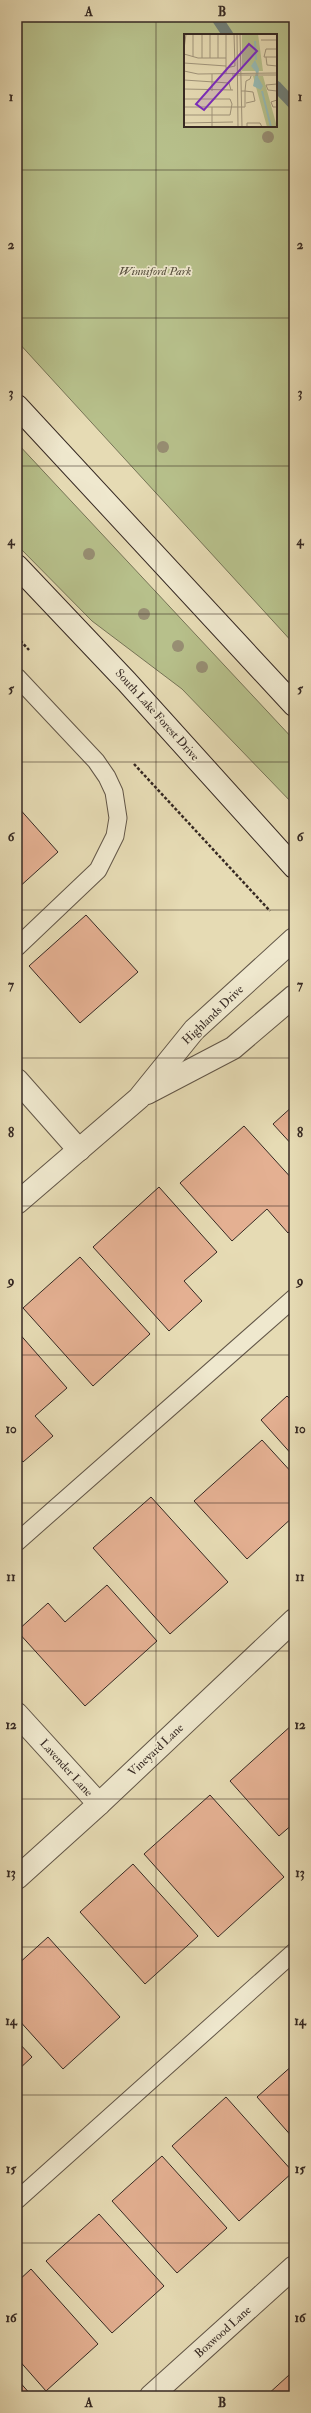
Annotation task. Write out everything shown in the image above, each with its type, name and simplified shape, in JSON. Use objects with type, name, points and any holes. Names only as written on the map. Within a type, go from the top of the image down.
[{"type":"street","points":[[17,406],[294,705]]},
{"type":"street","name":"South Lake Forest Drive","points":[[17,566],[127,682],[294,867]]},
{"type":"street","name":"Highlands Drive","points":[[17,1203],[139,1098],[194,1030],[294,939]]},
{"type":"street","name":"Highlands Drive","points":[[139,1098],[232,1048],[294,996]]},
{"type":"street","points":[[17,1080],[79,1150]]},
{"type":"street","name":"Vineyard Lane","points":[[17,1878],[99,1804],[294,1620]]},
{"type":"street","name":"Lavender Lane","points":[[17,1714],[99,1804]]},
{"type":"street","name":"Boxwood Lane","points":[[151,2396],[294,2267]]},
{"type":"lane","points":[[17,677],[96,761],[107,777],[114,792],[118,818],[115,836],[98,870],[17,947]]},
{"type":"lane","points":[[17,1542],[294,1298]]},
{"type":"lane","points":[[17,2200],[294,1952]]},
{"type":"path","points":[[17,637],[33,654]]},
{"type":"path","points":[[130,759],[270,911]]},
{"type":"green space","name":"Winniford Park","points":[[17,17],[294,17],[294,644],[17,341]]},
{"type":"green space","points":[[17,443],[294,740],[294,805],[182,689],[92,621],[17,545]]},
{"type":"building","points":[[17,806],[58,852],[17,889]]},
{"type":"building","points":[[86,915],[138,972],[80,1023],[29,966]]},
{"type":"building","points":[[294,1105],[294,1147],[273,1124]]},
{"type":"building","points":[[244,1126],[294,1181],[294,1228],[288,1233],[267,1209],[232,1241],[180,1183]]},
{"type":"building","points":[[159,1187],[217,1252],[184,1281],[202,1301],[169,1331],[93,1247]]},
{"type":"building","points":[[80,1257],[150,1334],[93,1386],[23,1308]]},
{"type":"building","points":[[17,1331],[67,1388],[35,1416],[53,1436],[23,1462],[17,1455]]},
{"type":"building","points":[[287,1396],[294,1403],[294,1457],[261,1420]]},
{"type":"building","points":[[262,1440],[294,1475],[294,1516],[247,1559],[194,1501]]},
{"type":"building","points":[[151,1497],[228,1582],[170,1634],[93,1548]]},
{"type":"building","points":[[107,1585],[157,1641],[85,1706],[17,1631],[48,1603],[65,1622]]},
{"type":"building","points":[[293,1724],[294,1823],[279,1836],[230,1781]]},
{"type":"building","points":[[210,1795],[284,1877],[218,1937],[144,1854]]},
{"type":"building","points":[[133,1864],[198,1936],[145,1984],[80,1912]]},
{"type":"building","points":[[48,1937],[120,2017],[63,2069],[17,2018],[17,1965]]},
{"type":"building","points":[[17,2041],[32,2057],[17,2071]]},
{"type":"building","points":[[294,2064],[294,2139],[257,2097]]},
{"type":"building","points":[[226,2097],[293,2172],[239,2221],[172,2146]]},
{"type":"building","points":[[162,2156],[227,2228],[177,2273],[112,2201]]},
{"type":"building","points":[[99,2214],[164,2286],[112,2333],[46,2261]]},
{"type":"building","points":[[31,2269],[98,2344],[46,2391],[17,2358],[17,2282]]},
{"type":"building","points":[[289,2375],[294,2381],[294,2396],[266,2396]]},
{"type":"building","points":[[17,2379],[32,2396],[17,2396]]},
{"type":"waterway","points":[[216,17],[227,34]]},
{"type":"waterway","points":[[277,87],[294,105]]}]
